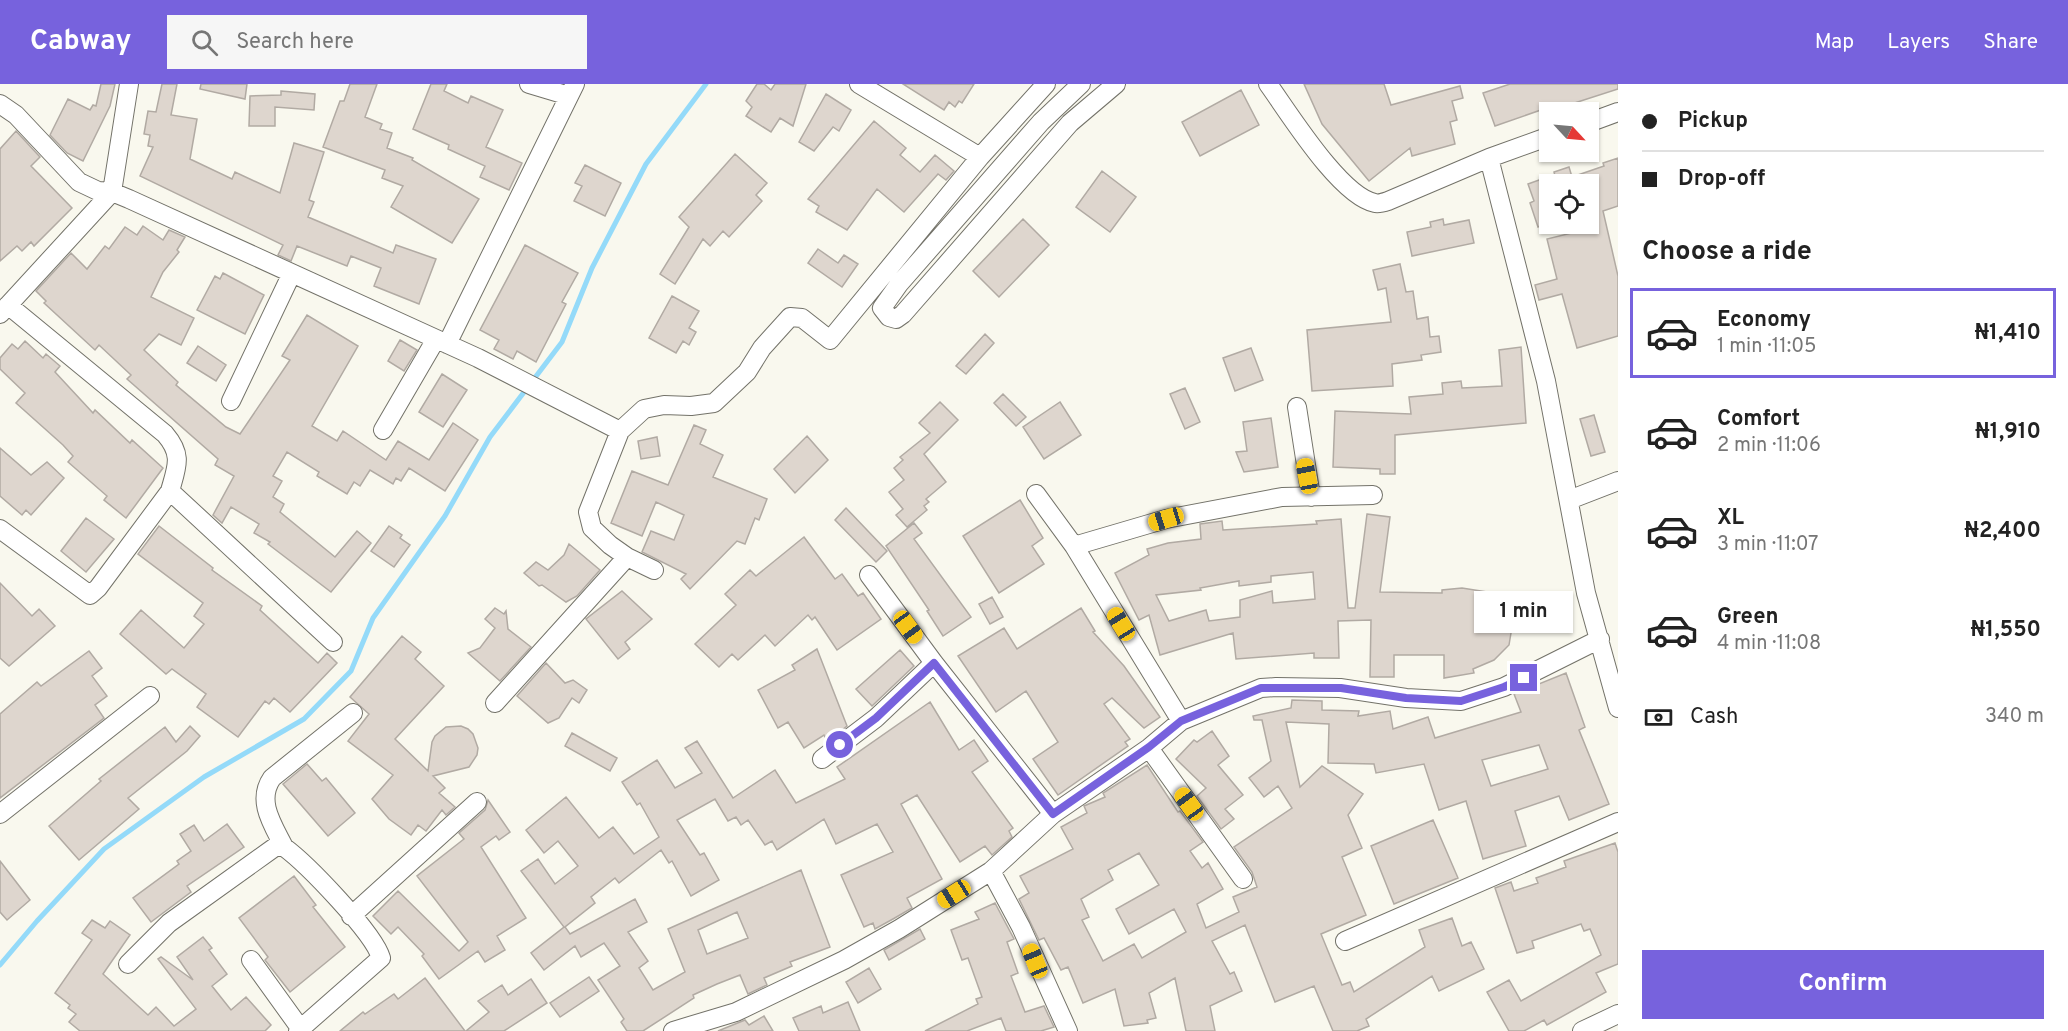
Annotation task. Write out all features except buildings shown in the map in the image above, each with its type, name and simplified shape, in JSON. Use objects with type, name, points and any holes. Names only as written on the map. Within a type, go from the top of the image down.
[{"type":"street","points":[[0,529],[90,595],[98,588],[170,491],[178,456],[170,440],[4,310],[112,192],[129,84]]},
{"type":"street","points":[[383,430],[442,342],[572,90],[529,84]]},
{"type":"street","points":[[859,84],[980,157]]},
{"type":"street","points":[[654,570],[627,557],[592,528],[588,512],[620,431],[644,410],[664,405],[691,406],[714,403],[747,372],[762,348],[790,317],[802,318],[830,340],[980,157],[1046,84]]},
{"type":"street","points":[[1081,84],[1041,122],[906,276],[882,308],[884,313],[896,319],[903,314],[1070,123],[1116,84]]},
{"type":"street","points":[[1268,84],[1333,173],[1352,191],[1375,203],[1388,201],[1489,158],[1539,140]]},
{"type":"street","points":[[0,104],[16,115],[79,182],[98,191],[112,192],[442,342],[538,387],[620,431]]},
{"type":"street","points":[[1599,119],[1618,112]]},
{"type":"street","points":[[1489,158],[1546,381],[1586,593],[1618,708]]},
{"type":"street","points":[[231,401],[291,275]]},
{"type":"street","points":[[1296,407],[1311,496]]},
{"type":"street","points":[[1569,500],[1618,481]]},
{"type":"street","points":[[170,491],[333,642]]},
{"type":"street","points":[[1036,494],[1074,546],[1181,721]]},
{"type":"street","points":[[1074,546],[1166,519],[1282,497],[1373,495]]},
{"type":"street","points":[[495,703],[627,557]]},
{"type":"street","points":[[869,574],[934,663],[1053,814]]},
{"type":"street","points":[[673,1031],[736,1012],[844,960],[899,929],[991,871],[1053,814],[1149,747],[1181,721],[1261,688],[1341,688],[1406,698],[1461,701],[1504,687],[1600,639]]},
{"type":"street","points":[[822,759],[876,718],[934,663]]},
{"type":"street","points":[[0,814],[150,696]]},
{"type":"street","points":[[251,960],[299,1029],[381,958],[378,948],[351,916],[284,847],[266,808],[267,786],[272,778],[353,713]]},
{"type":"street","points":[[1149,747],[1244,879]]},
{"type":"street","points":[[351,916],[477,802]]},
{"type":"street","points":[[1346,941],[1618,822]]},
{"type":"street","points":[[128,964],[169,922],[275,847],[284,847]]},
{"type":"street","points":[[991,871],[1021,927],[1068,1031]]},
{"type":"street","points":[[1582,1031],[1618,1014]]},
{"type":"waterway","points":[[0,965],[37,921],[104,849],[204,777],[304,719],[351,671],[373,618],[445,516],[490,437],[562,342],[592,268],[646,164],[706,84]]},
{"type":"route","points":[[840,745],[876,718],[934,663],[1053,814],[1149,747],[1181,721],[1261,688],[1341,688],[1406,698],[1461,701],[1524,678]]}]
